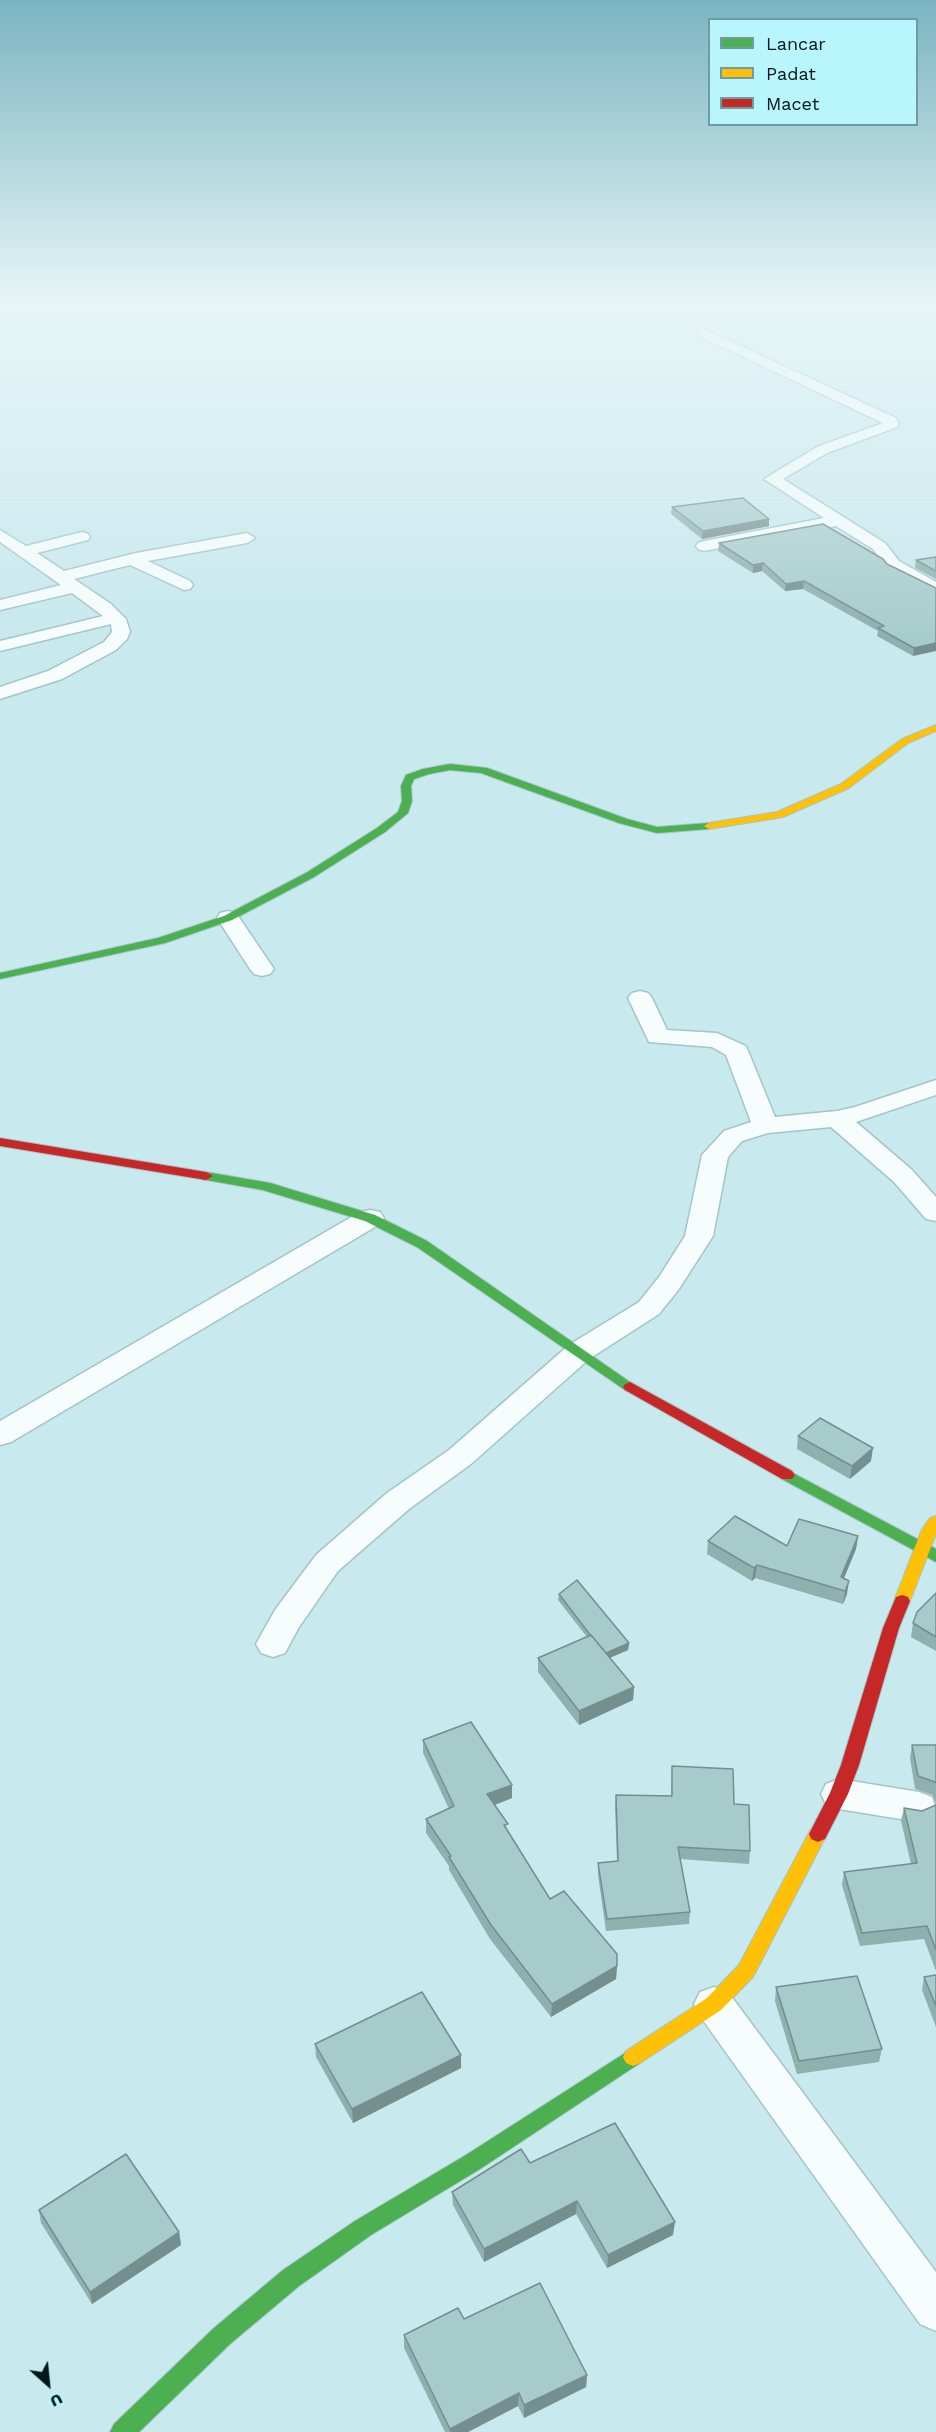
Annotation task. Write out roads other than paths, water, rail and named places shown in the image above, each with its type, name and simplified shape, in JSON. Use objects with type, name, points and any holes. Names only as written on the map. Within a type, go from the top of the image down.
[{"type":"street","points":[[874,412],[891,421],[888,426],[822,450],[772,479],[879,546],[894,565],[936,589]]},
{"type":"street","points":[[704,546],[836,521]]},
{"type":"street","points":[[0,535],[69,582],[115,618],[120,623],[121,632],[118,639],[110,646],[55,675],[0,693]]},
{"type":"street","points":[[24,551],[82,537]]},
{"type":"street","points":[[0,605],[132,559],[247,538]]},
{"type":"street","points":[[132,559],[184,585]]},
{"type":"street","points":[[0,646],[115,618]]},
{"type":"street","points":[[0,976],[162,941],[228,918],[310,875],[381,830],[403,813],[410,777],[427,771],[450,767],[483,770],[622,821],[657,830],[713,826],[779,815],[846,786],[905,741],[936,728]]},
{"type":"street","points":[[228,918],[262,969]]},
{"type":"street","points":[[640,998],[658,1037],[717,1040],[737,1051],[765,1126]]},
{"type":"street","points":[[273,1644],[287,1619],[327,1563],[399,1501],[460,1457],[579,1352],[649,1308],[669,1283],[699,1236],[715,1155],[733,1136],[765,1126],[837,1119],[863,1113],[936,1088]]},
{"type":"street","points":[[837,1119],[903,1176],[936,1213]]},
{"type":"street","points":[[0,1142],[265,1186],[370,1218],[422,1244],[622,1382],[865,1519],[901,1535],[936,1556]]},
{"type":"street","points":[[0,1435],[370,1218]]},
{"type":"street","points":[[122,2432],[222,2336],[291,2278],[363,2228],[473,2162],[714,2004],[746,1971],[839,1794],[850,1765],[891,1628],[921,1548],[936,1522]]},
{"type":"street","points":[[839,1794],[919,1807]]},
{"type":"street","points":[[714,2004],[936,2309]]}]
